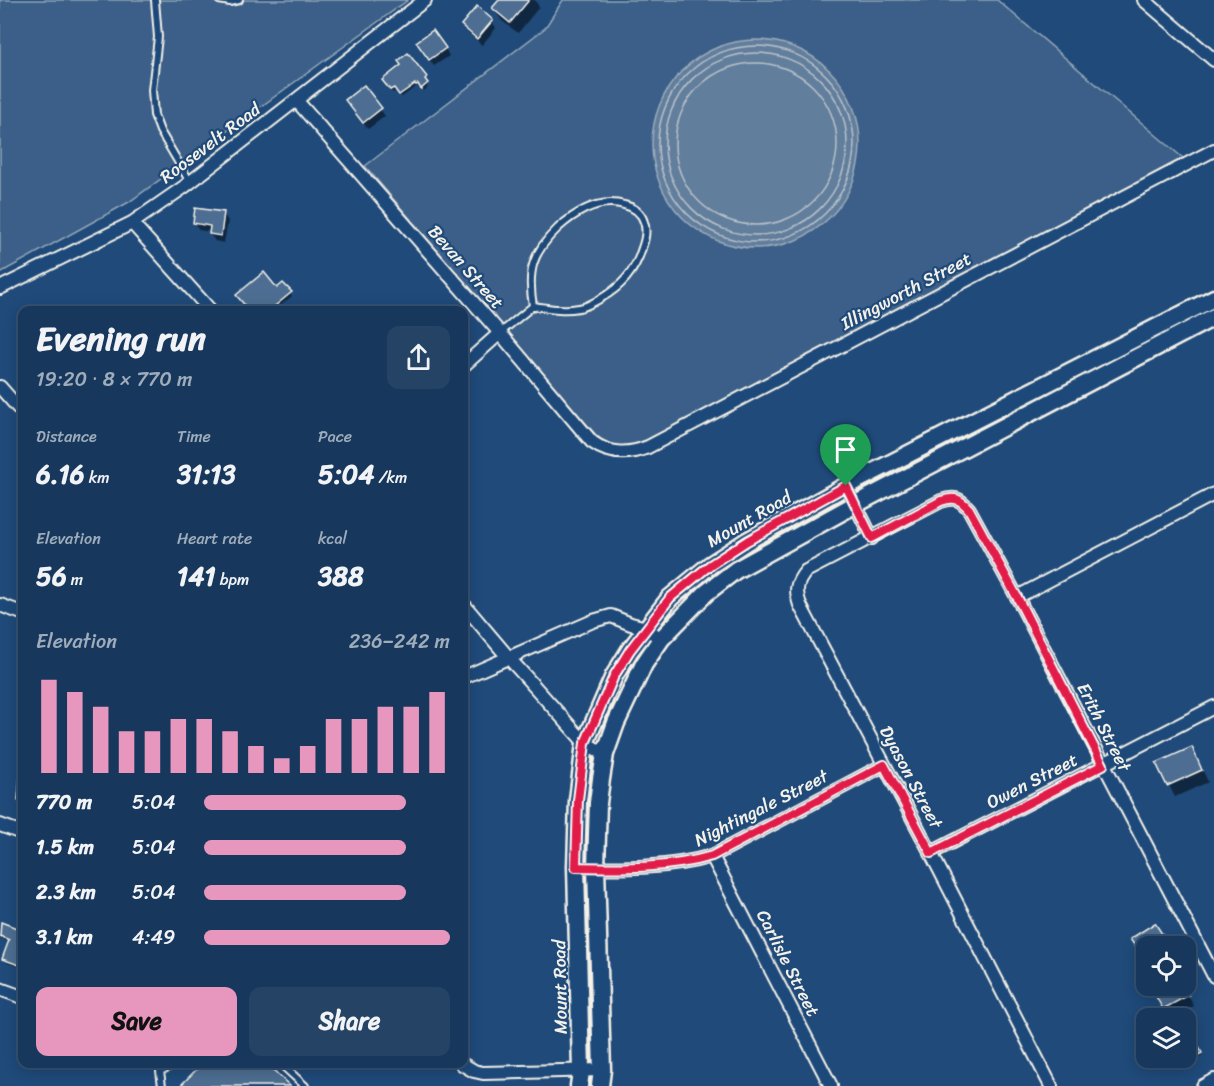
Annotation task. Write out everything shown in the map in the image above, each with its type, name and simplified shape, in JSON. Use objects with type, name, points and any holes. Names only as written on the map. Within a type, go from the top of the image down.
[{"type":"main road","name":"Mount Road","points":[[580,1078],[576,867],[578,800],[585,743],[614,676],[630,650],[670,598],[710,565],[747,541],[846,486],[1214,298]]},
{"type":"main road","name":"Mount Road","points":[[601,1078],[596,867],[598,803],[605,754],[616,723],[644,664],[661,639],[705,593],[736,570],[856,504],[1214,317]]},
{"type":"main road","points":[[1157,327],[1165,343]]},
{"type":"street","name":"Roosevelt Road","points":[[0,288],[132,223],[190,182],[425,0]]},
{"type":"street","points":[[1144,0],[1214,60]]},
{"type":"street","name":"Bevan Street","points":[[296,100],[592,442],[600,448],[613,452]]},
{"type":"street","name":"Illingworth Street","points":[[613,452],[627,453],[648,447],[1214,150]]},
{"type":"street","points":[[132,223],[206,306]]},
{"type":"street","points":[[468,361],[500,333]]},
{"type":"street","points":[[0,387],[18,407]]},
{"type":"street","points":[[846,486],[872,538]]},
{"type":"street","points":[[1017,597],[1214,494]]},
{"type":"street","name":"Erith Street","points":[[872,538],[949,498],[963,502],[969,509],[1103,765],[1210,957],[1214,976]]},
{"type":"street","name":"Dyason Street","points":[[872,538],[806,571],[799,579],[797,596],[1052,1086]]},
{"type":"street","points":[[0,605],[18,612]]},
{"type":"street","points":[[468,610],[585,743],[605,754]]},
{"type":"street","points":[[468,675],[602,617],[611,616],[646,628],[661,639]]},
{"type":"street","name":"Owen Street","points":[[931,853],[1214,707]]},
{"type":"street","name":"Nightingale Street","points":[[576,867],[675,865],[712,856],[884,765]]},
{"type":"street","points":[[0,825],[18,832]]},
{"type":"street","name":"Carlisle Street","points":[[712,856],[831,1086]]},
{"type":"street","points":[[0,989],[18,996]]},
{"type":"street","points":[[468,1068],[483,1073],[601,1078]]},
{"type":"street","points":[[1203,1086],[1214,1080]]},
{"type":"lane","points":[[155,0],[158,37],[152,90],[154,115],[160,131],[190,182]]},
{"type":"lane","points":[[219,0],[230,2],[239,0]]},
{"type":"lane","points":[[500,333],[533,306],[561,310],[581,308],[617,288],[634,269],[644,242],[645,223],[641,215],[629,206],[608,202],[579,213],[566,222],[541,248],[533,262],[530,277],[533,306]]},
{"type":"lane","points":[[160,1068],[162,1086]]},
{"type":"lane","points":[[160,1071],[167,1068]]},
{"type":"lane","points":[[285,1068],[305,1086]]},
{"type":"shaded area","points":[[0,0],[408,0],[129,202],[0,273]]},
{"type":"shaded area","points":[[563,0],[997,0],[1183,158],[639,444],[615,446],[605,442],[594,433],[365,166],[545,28]]},
{"type":"water","points":[[746,40],[766,40],[786,44],[805,52],[830,70],[843,86],[852,104],[860,134],[856,174],[852,184],[843,202],[830,218],[814,231],[786,244],[766,248],[746,248],[726,244],[707,236],[690,225],[675,210],[656,174],[652,154],[652,134],[656,114],[664,95],[675,78],[690,63],[726,44]]},
{"type":"building","points":[[499,0],[529,0],[510,23],[492,8]]},
{"type":"building","points":[[477,6],[493,20],[477,39],[461,25]]},
{"type":"building","points":[[433,30],[446,48],[429,60],[416,42]]},
{"type":"building","points":[[408,53],[427,77],[425,79],[428,83],[421,89],[418,84],[415,84],[399,95],[394,88],[390,90],[382,80],[401,65],[398,61]]},
{"type":"building","points":[[364,85],[382,108],[363,123],[345,100]]},
{"type":"building","points":[[195,208],[224,212],[221,236],[209,234],[210,226],[193,223]]},
{"type":"building","points":[[264,272],[277,288],[283,283],[292,292],[275,306],[246,306],[236,295]]},
{"type":"building","points":[[1192,747],[1202,770],[1167,786],[1156,763]]},
{"type":"building","points":[[1,922],[18,928],[18,965],[2,959],[9,940],[0,936]]},
{"type":"building","points":[[1155,923],[1163,936],[1136,936],[1136,948],[1130,939]]},
{"type":"building","points":[[1156,996],[1187,996],[1165,1008],[1162,1008]]},
{"type":"building","points":[[1196,1042],[1202,1053],[1196,1056]]},
{"type":"building","points":[[198,1068],[271,1068],[290,1086],[180,1086]]},
{"type":"route","points":[[846,486],[872,538],[941,501],[949,498],[963,502],[1017,597],[1103,765],[931,853],[884,765],[712,856],[675,865],[576,867],[578,800],[585,743],[614,676],[630,650],[670,598],[710,565],[747,541],[846,486]]}]
